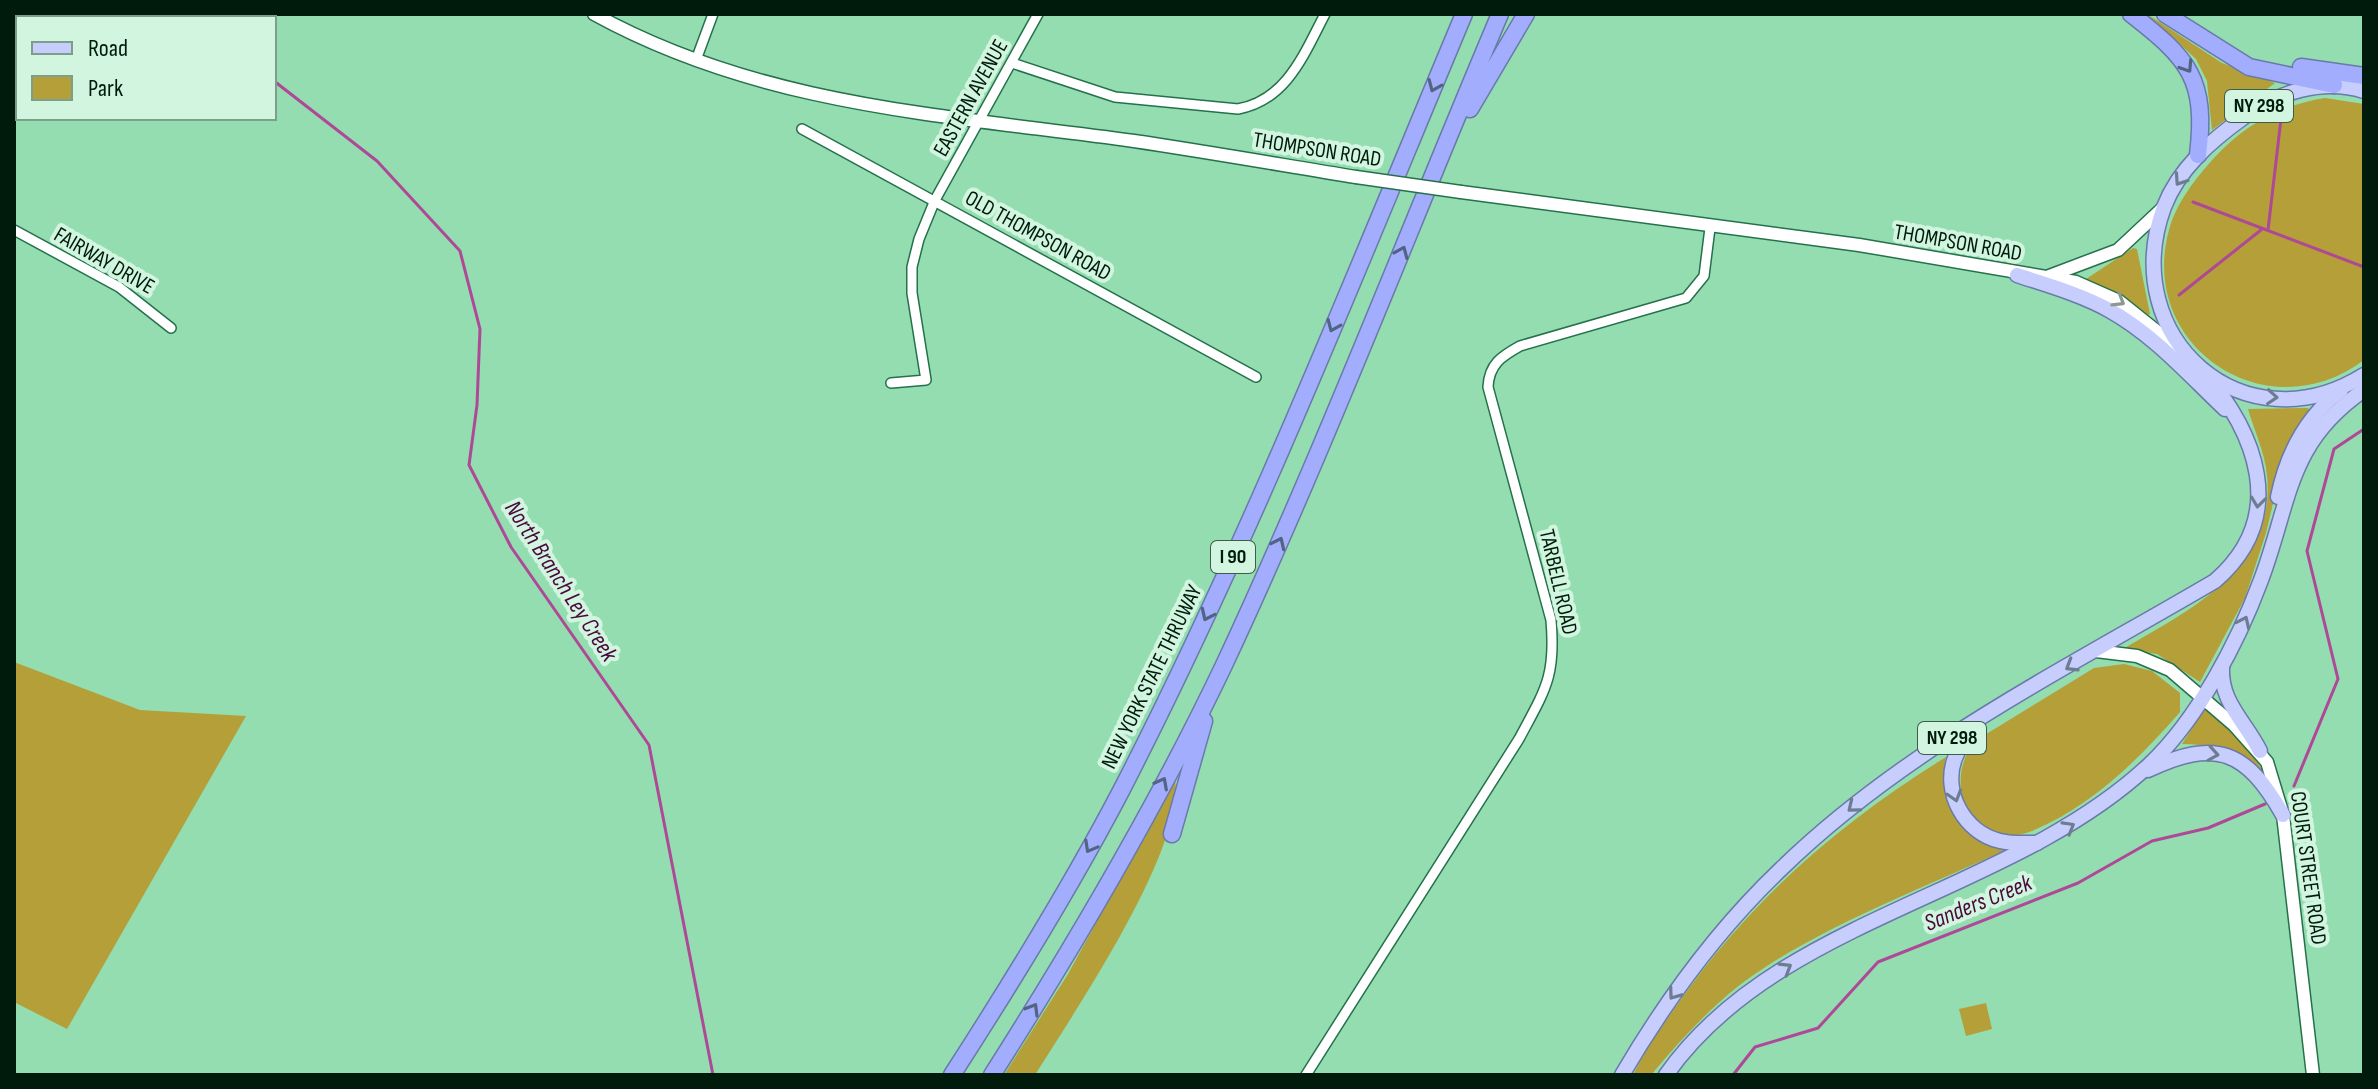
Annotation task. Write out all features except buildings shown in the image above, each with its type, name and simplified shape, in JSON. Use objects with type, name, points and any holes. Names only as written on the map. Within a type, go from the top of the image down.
[{"type":"highway","name":"NEW YORK STATE THRUWAY","points":[[952,1075],[1072,879],[1165,704],[1311,379],[1464,14]]},
{"type":"highway","name":"I 90","points":[[992,1075],[1124,853],[1223,665],[1288,523],[1500,14]]},
{"type":"highway","points":[[1442,156],[1526,14]]},
{"type":"highway","points":[[2131,14],[2176,53],[2192,72],[2202,115],[2198,155]]},
{"type":"highway","points":[[2165,14],[2249,67],[2334,85]]},
{"type":"highway","points":[[2224,54],[2362,86]]},
{"type":"highway","points":[[1172,834],[1193,756],[1223,665]]},
{"type":"main road","name":"NY 298","points":[[1623,1075],[1707,950],[1781,869],[1892,777],[1974,724],[2215,581],[2235,559],[2247,540],[2259,499],[2256,467],[2242,427],[2224,395],[2179,349],[2164,317],[2155,283],[2154,260],[2164,206],[2198,155],[2232,126],[2273,100],[2299,90],[2334,85],[2362,86]]},
{"type":"main road","points":[[2017,275],[2090,300],[2124,319],[2165,350],[2242,427]]},
{"type":"main road","points":[[2201,369],[2230,388],[2257,396],[2306,398],[2348,385]]},
{"type":"main road","points":[[2262,576],[2282,477],[2297,442],[2311,417],[2364,375]]},
{"type":"main road","points":[[1666,1075],[1715,1019],[1787,967],[2041,843],[2087,817],[2140,773],[2201,697],[2222,665],[2262,576],[2305,447],[2333,413],[2364,390]]},
{"type":"main road","points":[[2222,665],[2221,686],[2225,698],[2260,751]]},
{"type":"main road","points":[[1974,724],[1955,758],[1950,778],[1951,792],[1961,814],[1979,832],[1998,841],[2041,843]]},
{"type":"main road","points":[[2140,773],[2172,758],[2211,751],[2251,768],[2283,815]]},
{"type":"street","name":"THOMPSON ROAD","points":[[594,14],[696,60],[802,93],[863,107],[1134,141],[1356,177],[1710,228],[1859,245],[2017,275],[2076,282],[2119,301],[2179,349]]},
{"type":"street","points":[[696,60],[713,14]]},
{"type":"street","name":"EASTERN AVENUE","points":[[891,383],[921,381],[928,374],[914,320],[912,267],[935,200],[1038,14]]},
{"type":"street","points":[[1012,63],[1115,97],[1238,109],[1254,106],[1275,95],[1307,49],[1325,14]]},
{"type":"street","name":"OLD THOMPSON ROAD","points":[[802,129],[1256,377]]},
{"type":"street","name":"THOMPSON ROAD","points":[[2046,277],[2090,264],[2118,250],[2164,206]]},
{"type":"street","name":"TARBELL ROAD","points":[[1310,1074],[1519,739],[1550,681],[1554,655],[1551,620],[1488,387],[1491,371],[1496,361],[1520,346],[1686,298],[1704,276],[1710,228]]},
{"type":"street","name":"FAIRWAY DRIVE","points":[[14,230],[119,287],[171,328]]},
{"type":"street","name":"COURT STREET ROAD","points":[[2096,651],[2137,656],[2158,663],[2260,751],[2278,788],[2283,815],[2313,1075]]},
{"type":"green space","points":[[2147,14],[2222,63],[2275,83],[2212,130],[2207,81],[2196,59]]},
{"type":"green space","points":[[2325,98],[2364,104],[2364,360],[2327,380],[2289,387],[2252,382],[2218,366],[2191,342],[2172,310],[2164,272],[2169,230],[2176,210],[2194,182],[2238,135],[2279,111]]},
{"type":"green space","points":[[2133,248],[2137,249],[2150,314],[2146,316],[2131,303],[2086,279]]},
{"type":"green space","points":[[2308,408],[2310,411],[2280,474],[2266,533],[2245,598],[2200,682],[2157,654],[2123,649],[2201,601],[2224,582],[2243,561],[2258,536],[2266,508],[2267,475],[2248,409]]},
{"type":"green space","points":[[14,662],[140,710],[246,716],[67,1029],[14,1002]]},
{"type":"green space","points":[[2124,664],[2152,671],[2180,693],[2180,712],[2164,730],[2113,780],[2054,821],[2012,836],[1994,833],[1979,824],[1969,812],[1962,795],[1961,777],[1965,759],[1975,741],[2094,668]]},
{"type":"green space","points":[[2205,708],[2238,734],[2269,780],[2230,753],[2207,746],[2182,744]]},
{"type":"green space","points":[[1946,757],[1945,790],[1956,817],[1977,836],[2008,849],[1882,905],[1789,953],[1745,981],[1716,1005],[1651,1075],[1633,1075],[1662,1026],[1709,962],[1769,895],[1835,835]]},
{"type":"green space","points":[[1175,779],[1174,809],[1163,846],[1146,887],[1099,973],[1035,1075],[1004,1075],[1068,974]]},
{"type":"green space","points":[[1986,1003],[1992,1029],[1966,1036],[1959,1009]]},
{"type":"waterway","name":"North Branch Ley Creek","points":[[276,83],[377,161],[460,251],[480,329],[477,405],[469,465],[511,547],[649,745],[713,1075]]},
{"type":"waterway","points":[[2268,230],[2281,119]]},
{"type":"waterway","points":[[2193,202],[2364,267]]},
{"type":"waterway","points":[[2179,295],[2261,230]]},
{"type":"waterway","name":"Sanders Creek","points":[[2294,786],[2338,679],[2307,551],[2334,449],[2364,429]]},
{"type":"waterway","name":"Sanders Creek","points":[[1733,1075],[1755,1047],[1818,1028],[1878,962],[2078,883],[2152,841],[2208,828],[2265,804]]}]
